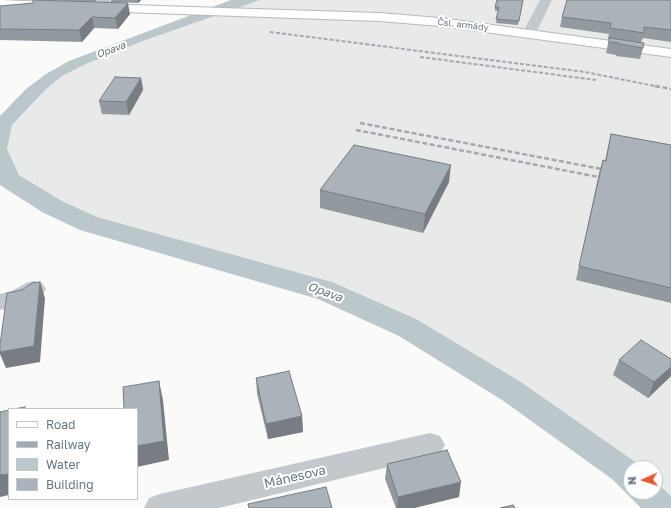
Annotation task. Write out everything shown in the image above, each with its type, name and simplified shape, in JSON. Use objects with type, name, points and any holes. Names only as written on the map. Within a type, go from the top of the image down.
[{"type":"main road","points":[[2,3],[56,6]]},
{"type":"main road","name":"Čsl. armády","points":[[97,5],[167,10],[379,17],[440,22],[671,53]]},
{"type":"street","points":[[529,34],[546,0]]},
{"type":"street","points":[[0,302],[19,298],[41,285]]},
{"type":"street","name":"Mánesova","points":[[160,508],[430,445]]},
{"type":"shaded area","points":[[260,0],[671,0],[671,496],[663,488],[663,460],[633,460],[521,382],[416,320],[332,282],[97,217],[62,201],[19,175],[7,149],[12,125],[44,91],[62,76],[88,63],[143,41]]},
{"type":"water","name":"Opava","points":[[231,0],[260,0],[143,41],[88,63],[62,76],[44,91],[12,125],[7,149],[19,175],[62,201],[97,217],[332,282],[416,319],[521,382],[633,460],[623,460],[623,490],[612,479],[502,400],[399,336],[318,299],[80,230],[42,212],[0,185],[0,116],[26,89],[46,74],[69,61]]},
{"type":"water","points":[[663,488],[671,496],[671,508],[641,508],[633,500],[663,500]]},
{"type":"building","points":[[33,0],[128,3],[115,18],[92,17],[79,30],[0,29],[0,6],[33,3]]},
{"type":"building","points":[[497,0],[523,0],[519,21],[496,19],[499,7],[495,7]]},
{"type":"building","points":[[567,0],[671,0],[671,30],[644,27],[644,33],[610,28],[611,23],[562,17]]},
{"type":"building","points":[[609,38],[644,43],[643,48],[609,42]]},
{"type":"building","points":[[115,77],[141,78],[126,102],[99,101]]},
{"type":"building","points":[[611,134],[671,145],[671,288],[579,266],[603,160],[606,161]]},
{"type":"building","points":[[354,145],[451,165],[425,214],[320,190]]},
{"type":"building","points":[[40,282],[34,346],[0,352],[7,293],[22,290],[32,283]]},
{"type":"building","points":[[641,340],[671,359],[671,367],[654,382],[619,360]]},
{"type":"building","points":[[289,371],[302,416],[266,424],[256,378]]},
{"type":"building","points":[[159,381],[164,441],[138,446],[138,408],[124,408],[123,387]]},
{"type":"building","points":[[8,410],[8,474],[0,475],[0,412]]},
{"type":"building","points":[[447,450],[461,482],[398,497],[387,464]]},
{"type":"building","points":[[326,487],[332,508],[249,508],[248,504]]},
{"type":"building","points":[[513,505],[515,508],[500,508]]},
{"type":"railway","points":[[270,32],[585,72],[655,86]]},
{"type":"railway","points":[[420,57],[596,80]]},
{"type":"railway","points":[[655,86],[671,89]]},
{"type":"railway","points":[[655,86],[660,87]]},
{"type":"railway","points":[[360,123],[612,171]]},
{"type":"railway","points":[[356,130],[609,179]]}]
